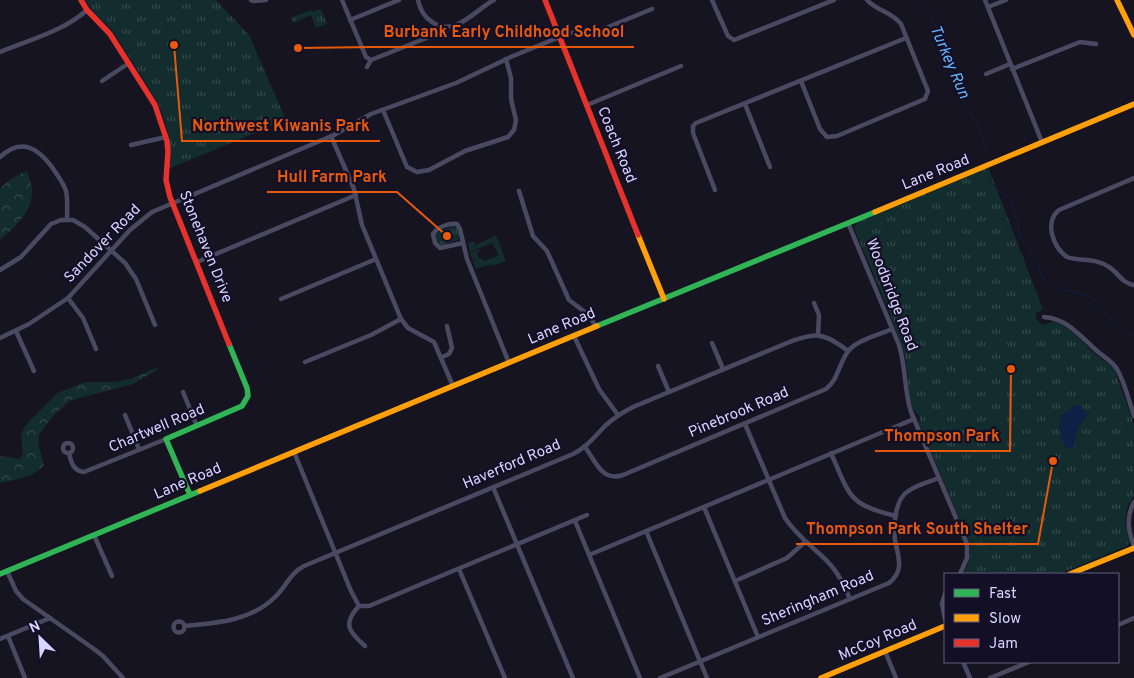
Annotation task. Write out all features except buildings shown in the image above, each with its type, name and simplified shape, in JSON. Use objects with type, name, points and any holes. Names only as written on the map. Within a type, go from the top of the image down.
[{"type":"street","name":"Stonehaven Drive","points":[[81,0],[110,34],[155,105],[162,120],[168,152],[166,180],[172,202],[246,385],[248,396],[245,403]]},
{"type":"street","points":[[251,0],[254,2],[266,0]]},
{"type":"street","points":[[342,0],[366,57],[371,60]]},
{"type":"street","points":[[350,20],[399,0]]},
{"type":"street","points":[[418,0],[422,13],[437,26],[444,27],[460,24],[494,0]]},
{"type":"street","name":"Coach Road","points":[[545,0],[664,299]]},
{"type":"street","points":[[712,0],[731,39],[738,39],[834,0]]},
{"type":"street","points":[[801,80],[820,129],[827,137],[837,136],[920,102],[928,94],[906,38],[896,19],[874,7],[867,0]]},
{"type":"street","points":[[984,0],[1042,142]]},
{"type":"street","points":[[988,7],[1006,0]]},
{"type":"street","points":[[1117,0],[1134,35]]},
{"type":"street","name":"Sandover Road","points":[[0,338],[29,324],[68,298],[130,230],[152,212],[331,136],[383,110],[456,83],[506,59],[560,37],[575,31],[596,32],[652,9]]},
{"type":"street","points":[[0,52],[68,24],[88,10]]},
{"type":"street","points":[[367,68],[371,60],[429,37],[435,32],[437,26]]},
{"type":"street","points":[[715,190],[693,133],[693,126],[700,121],[906,38]]},
{"type":"street","points":[[986,74],[1080,42],[1096,44]]},
{"type":"street","points":[[383,110],[406,165],[417,172],[429,170],[465,151],[508,137],[514,130],[516,120],[511,100],[511,78],[506,59]]},
{"type":"street","points":[[102,81],[129,63]]},
{"type":"street","points":[[587,105],[681,66]]},
{"type":"street","points":[[745,104],[770,167]]},
{"type":"street","name":"Lane Road","points":[[0,574],[1134,104]]},
{"type":"street","points":[[131,145],[166,136]]},
{"type":"street","points":[[331,136],[356,196],[362,226],[401,319],[408,328],[434,342],[453,386]]},
{"type":"street","points":[[0,157],[6,151],[21,146],[33,148],[39,152],[61,180],[66,192],[67,219]]},
{"type":"street","points":[[1134,178],[1064,207],[1056,212],[1051,224],[1051,230],[1061,252],[1070,258],[1100,262],[1114,272],[1122,281],[1134,285]]},
{"type":"street","points":[[519,191],[533,236],[547,251],[569,300],[589,315],[596,327]]},
{"type":"street","points":[[197,262],[356,196]]},
{"type":"street","points":[[0,270],[22,256],[51,224],[67,219],[79,222],[125,263],[136,279],[155,325]]},
{"type":"street","name":"Woodbridge Road","points":[[848,222],[902,355],[906,394],[914,419],[966,544],[967,558],[960,573]]},
{"type":"street","points":[[463,243],[440,248],[435,243],[433,234],[437,230],[451,224],[456,224],[460,229],[467,259],[509,363]]},
{"type":"street","points":[[281,299],[376,260]]},
{"type":"street","points":[[68,298],[83,318],[96,349]]},
{"type":"street","points":[[814,303],[818,315],[818,335],[835,341],[848,351],[858,343],[892,329]]},
{"type":"street","points":[[1044,317],[1054,318],[1074,329],[1097,352],[1110,361],[1118,370],[1134,416]]},
{"type":"street","points":[[306,362],[371,335],[401,319]]},
{"type":"street","points":[[442,357],[449,354],[452,348],[446,326]]},
{"type":"street","points":[[16,331],[34,370]]},
{"type":"street","name":"Haverford Road","points":[[184,626],[237,619],[254,613],[276,596],[293,572],[298,569],[585,447],[618,415],[632,407],[801,337],[818,335]]},
{"type":"street","points":[[574,336],[599,389],[618,415]]},
{"type":"street","points":[[712,344],[723,370]]},
{"type":"street","name":"Pinebrook Road","points":[[585,447],[604,474],[610,477],[617,477],[826,389],[837,377],[848,351]]},
{"type":"street","points":[[658,366],[669,392]]},
{"type":"street","points":[[183,392],[197,426]]},
{"type":"street","name":"Chartwell Road","points":[[69,453],[70,462],[77,470],[80,472],[87,471],[239,408],[245,403]]},
{"type":"street","points":[[125,415],[139,449]]},
{"type":"street","points":[[589,555],[914,419]]},
{"type":"street","points":[[745,424],[785,518],[795,532],[833,568],[850,599]]},
{"type":"street","points":[[166,439],[190,495]]},
{"type":"street","points":[[294,452],[359,606]]},
{"type":"street","points":[[831,454],[846,488],[860,505],[873,511],[896,516]]},
{"type":"street","name":"Sheringham Road","points":[[660,678],[884,585],[896,576],[900,567],[894,533],[896,516],[903,495],[914,488],[939,478]]},
{"type":"street","points":[[493,487],[573,678]]},
{"type":"street","points":[[1072,573],[1134,547],[1128,523],[1129,512],[1134,502]]},
{"type":"street","points":[[704,507],[758,637]]},
{"type":"street","points":[[359,606],[369,606],[588,516]]},
{"type":"street","points":[[575,521],[640,678]]},
{"type":"street","points":[[646,531],[708,678]]},
{"type":"street","points":[[94,535],[112,576]]},
{"type":"street","points":[[735,581],[788,558],[805,542]]},
{"type":"street","points":[[460,568],[505,678]]},
{"type":"street","points":[[6,571],[16,591],[23,599],[103,656],[123,678]]},
{"type":"street","points":[[944,597],[942,604],[944,614]]},
{"type":"street","points":[[359,606],[349,619],[349,624],[354,636],[365,646]]},
{"type":"street","points":[[0,639],[50,618]]},
{"type":"street","points":[[1119,625],[1134,618]]},
{"type":"street","name":"McCoy Road","points":[[821,678],[944,626]]},
{"type":"street","points":[[8,636],[26,678]]},
{"type":"street","points":[[885,651],[896,678]]},
{"type":"street","points":[[963,663],[970,678]]},
{"type":"street","points":[[990,678],[1027,663]]},
{"type":"green space","points":[[85,0],[216,0],[249,35],[286,120],[170,168],[168,135],[158,103],[113,31],[93,12]]},
{"type":"green space","points":[[321,9],[327,24],[316,28],[311,15],[293,23],[291,18],[311,10],[312,12]]},
{"type":"green space","points":[[988,167],[1043,309],[1036,313],[1036,319],[1042,325],[1056,321],[1074,333],[1096,355],[1114,368],[1134,425],[1134,496],[1127,507],[1125,522],[1130,541],[1127,546],[1061,573],[964,573],[969,559],[969,542],[919,423],[920,418],[912,405],[903,349],[886,303],[854,228],[857,222]]},
{"type":"green space","points":[[27,171],[32,187],[30,203],[23,217],[0,240],[0,189],[12,178]]},
{"type":"green space","points":[[453,226],[457,228],[460,236],[458,240],[442,245],[437,243],[436,233]]},
{"type":"green space","points":[[496,235],[506,261],[476,269],[473,262],[477,260],[473,261],[470,253],[484,248],[477,253],[479,258],[484,261],[497,256],[498,253],[492,243],[470,252],[468,243],[474,241],[476,245]]},
{"type":"green space","points":[[156,368],[157,370],[133,384],[72,400],[58,411],[39,436],[39,447],[44,465],[30,475],[0,483],[0,456],[20,459],[23,452],[21,434],[26,425],[57,393],[86,382],[115,382],[130,379]]},
{"type":"water","points":[[1077,405],[1082,406],[1087,415],[1079,427],[1072,449],[1067,448],[1064,444],[1059,426],[1064,414]]},
{"type":"waterway","name":"Turkey Run","points":[[917,0],[924,6],[936,26],[954,83],[965,106],[978,125],[988,154]]},
{"type":"waterway","name":"Turkey Run","points":[[989,175],[995,188],[1009,199],[1018,223],[1019,234],[1039,267],[1042,278],[1061,289],[1088,296],[1107,315],[1134,337]]},
{"type":"traffic: fast","points":[[597,326],[875,212]]},
{"type":"traffic: fast","points":[[190,495],[166,439],[242,406],[248,396],[247,388],[229,344]]},
{"type":"traffic: fast","points":[[0,574],[200,491]]},
{"type":"traffic: slow","points":[[1117,0],[1134,35]]},
{"type":"traffic: slow","points":[[875,212],[1134,104]]},
{"type":"traffic: slow","points":[[638,235],[664,299]]},
{"type":"traffic: slow","points":[[200,491],[597,326]]},
{"type":"traffic: slow","points":[[1072,573],[1134,548]]},
{"type":"traffic: slow","points":[[821,678],[944,626]]},
{"type":"traffic: jam","points":[[81,0],[87,10],[110,34],[155,105],[167,141],[166,180],[170,197],[229,344]]},
{"type":"traffic: jam","points":[[545,0],[638,235]]},
{"type":"place","name":"Northwest Kiwanis Park","points":[[174,45]]},
{"type":"place","name":"Burbank Early Childhood School","points":[[298,48]]},
{"type":"place","name":"Hull Farm Park","points":[[447,236]]},
{"type":"place","name":"Thompson Park","points":[[1011,369]]},
{"type":"place","name":"Thompson Park South Shelter","points":[[1053,461]]}]
